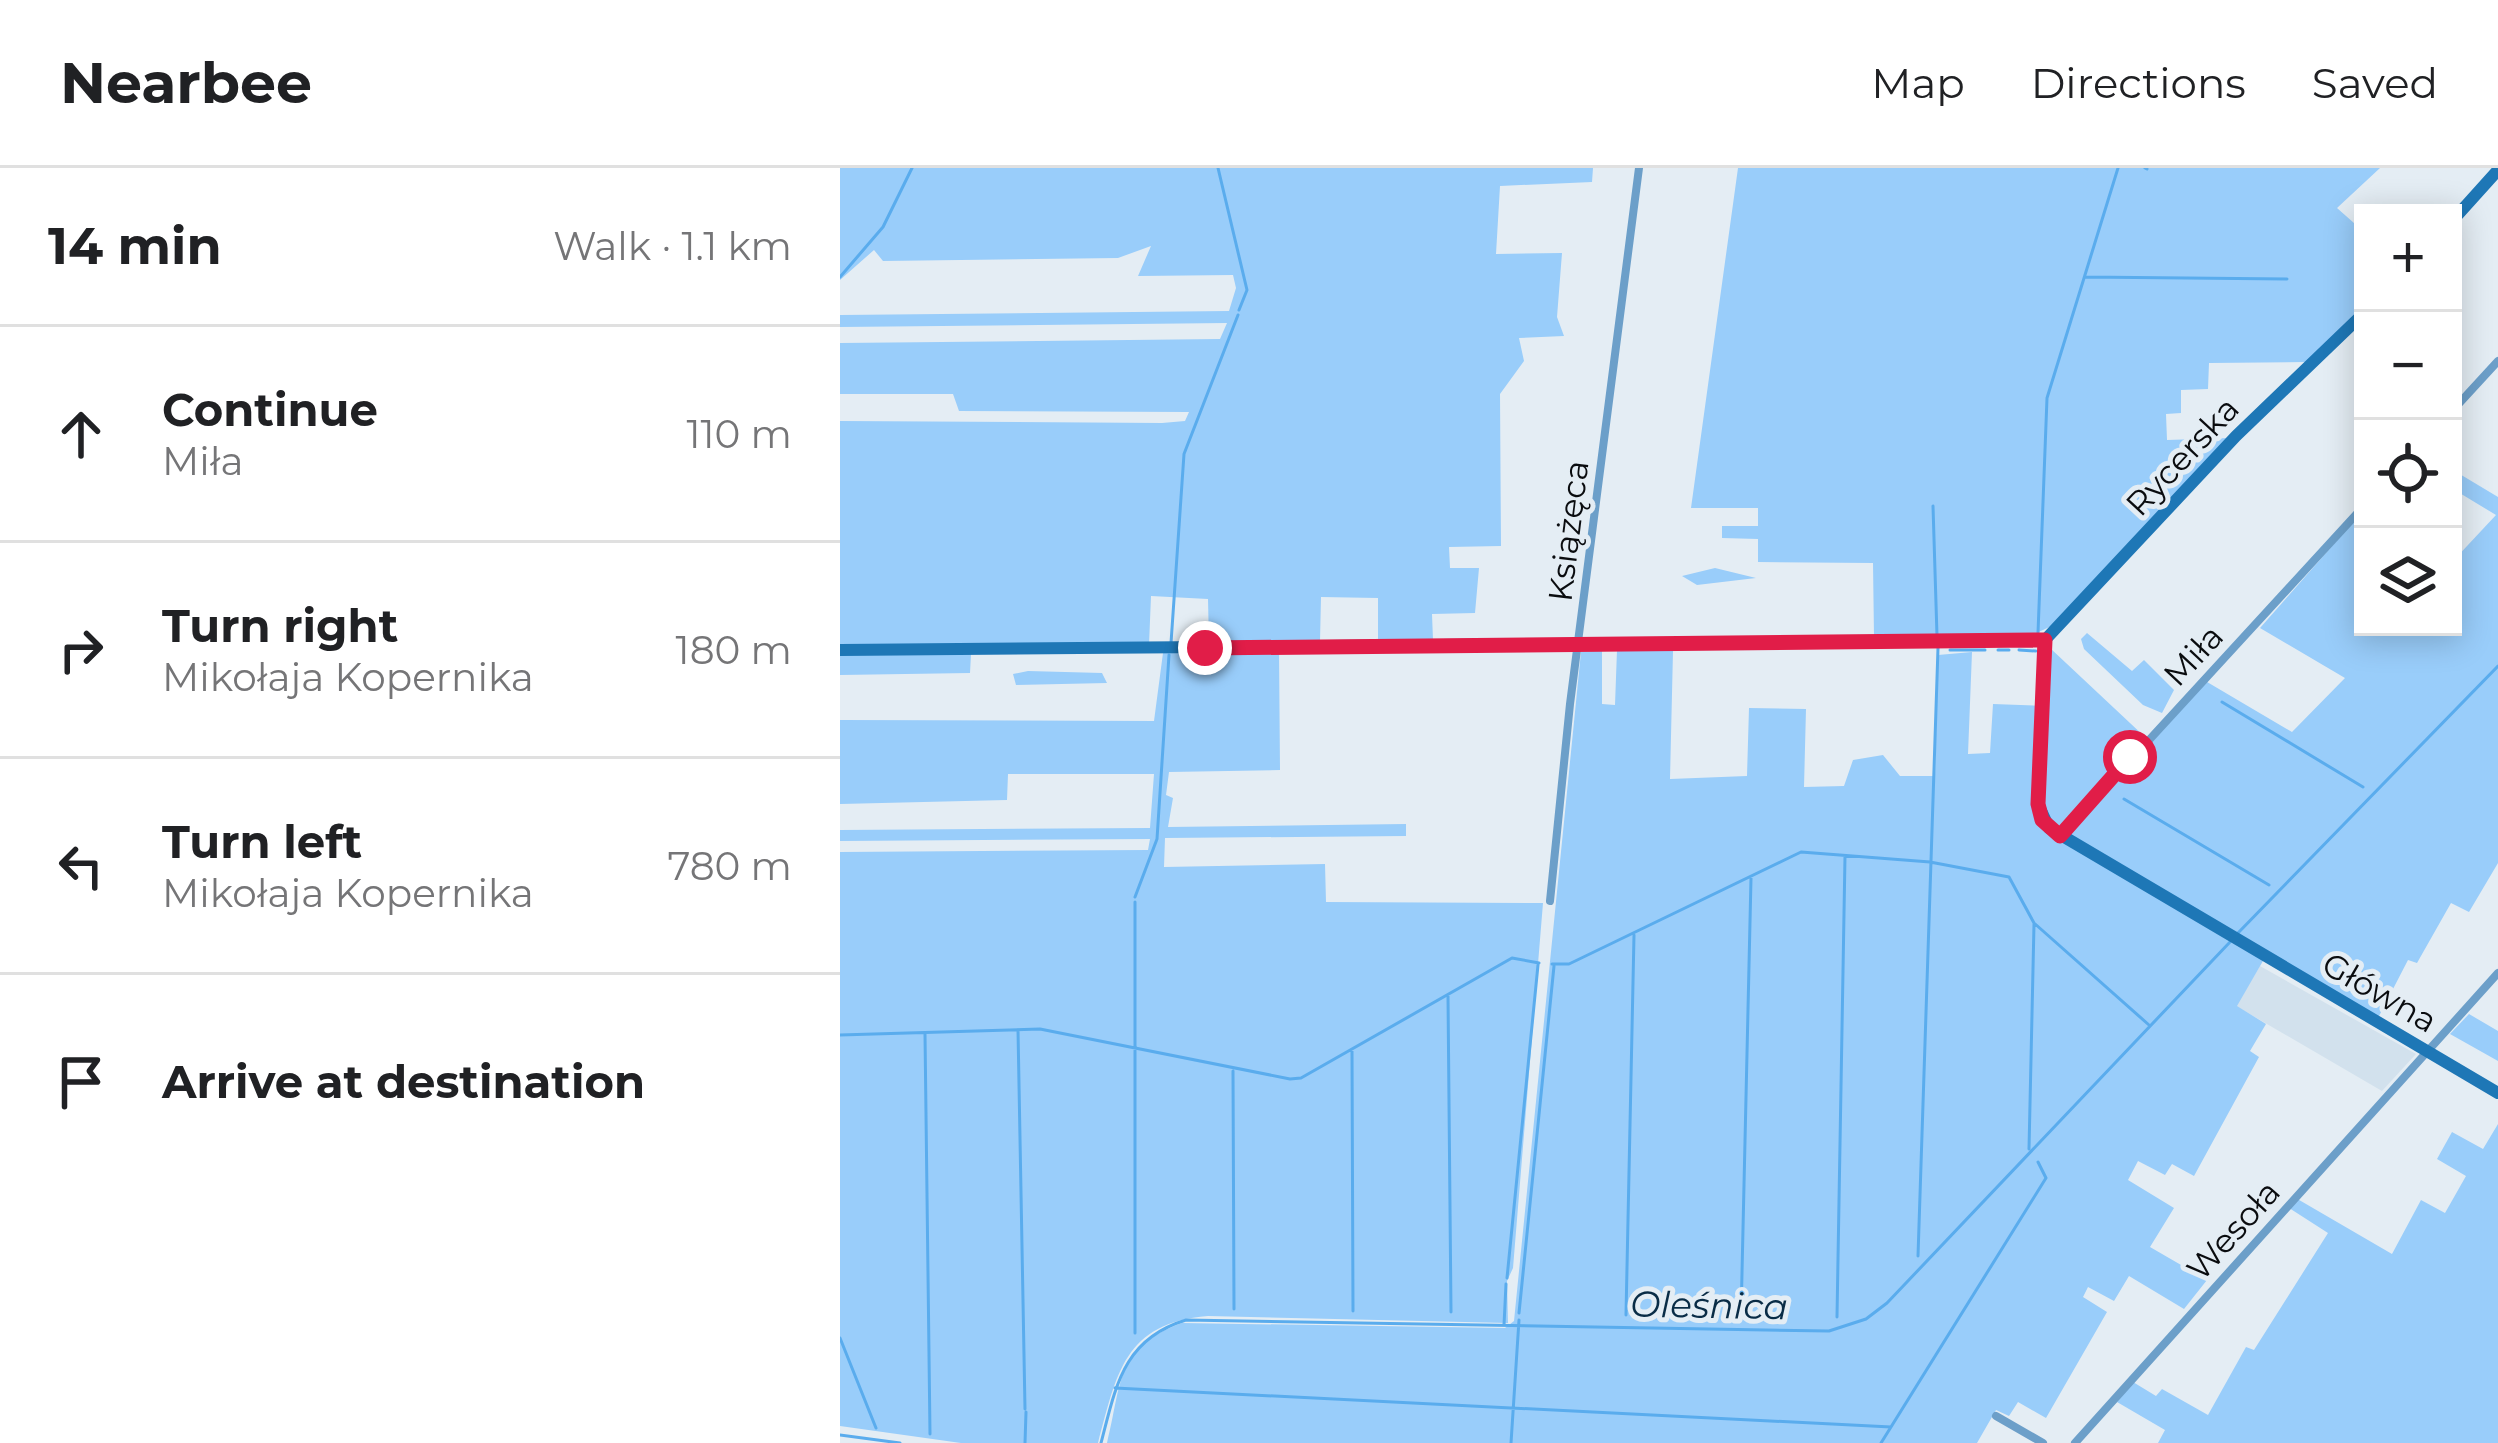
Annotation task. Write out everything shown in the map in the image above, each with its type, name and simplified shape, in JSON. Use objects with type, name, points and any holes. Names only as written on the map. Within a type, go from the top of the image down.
[{"type":"street","name":"Książęca","points":[[1550,901],[1639,168]]},
{"type":"street","points":[[2462,210],[2498,170]]},
{"type":"street","name":"Rycerska","points":[[2045,640],[2236,436],[2354,323]]},
{"type":"street","points":[[2462,400],[2498,361]]},
{"type":"street","name":"Miła","points":[[2060,836],[2354,517]]},
{"type":"street","points":[[840,650],[2045,640],[2038,804],[2042,820],[2060,836]]},
{"type":"street","name":"Główna","points":[[2060,836],[2498,1093]]},
{"type":"street","name":"Wesoła","points":[[2075,1443],[2498,974]]},
{"type":"street","points":[[1996,1415],[2043,1443]]},
{"type":"shaded area","points":[[840,168],[1593,168],[1592,182],[1500,186],[1496,254],[1562,253],[1557,317],[1564,336],[1519,338],[1524,361],[1500,394],[1501,546],[1449,547],[1450,568],[1479,568],[1475,613],[1432,614],[1433,640],[1378,641],[1378,598],[1321,597],[1320,641],[1209,643],[1208,599],[1151,596],[1149,645],[840,646],[840,421],[1162,423],[1185,421],[1189,412],[959,411],[953,394],[840,394],[840,343],[1220,339],[1227,323],[840,327],[840,315],[1229,311],[1236,288],[1233,275],[1138,276],[1151,246],[1118,258],[883,261],[874,250],[840,280]]},
{"type":"shaded area","points":[[1738,168],[2380,168],[2337,208],[2354,223],[2354,318],[2307,362],[2209,363],[2208,389],[2181,390],[2181,413],[2166,414],[2167,440],[2229,438],[2056,624],[2032,635],[1874,637],[1873,563],[1758,562],[1758,539],[1722,538],[1722,526],[1758,526],[1758,508],[1691,508]]},
{"type":"shaded area","points":[[2462,475],[2498,497],[2498,863],[2469,912],[2451,903],[2417,963],[2408,960],[2378,1018],[2267,954],[2237,1006],[2266,1024],[2250,1051],[2259,1057],[2194,1176],[2172,1164],[2165,1175],[2138,1161],[2128,1180],[2174,1208],[2150,1247],[2207,1280],[2184,1309],[2129,1276],[2114,1301],[2088,1287],[2083,1297],[2107,1312],[2046,1418],[2018,1402],[2009,1416],[1996,1410],[1977,1443],[1107,1443],[1120,1385],[1133,1356],[1160,1333],[1182,1323],[1505,1328],[1514,1321],[1581,652],[1602,650],[1602,704],[1615,705],[1617,650],[1673,651],[1670,779],[1747,776],[1749,708],[1806,709],[1804,787],[1844,786],[1853,760],[1883,755],[1900,776],[1935,776],[1938,655],[1972,652],[1968,754],[1990,753],[1993,704],[2046,706],[2050,648],[2146,738],[2202,679],[2292,732],[2345,678],[2260,628],[2354,521],[2354,636],[2462,636],[2462,551],[2496,515],[2462,494]]},
{"type":"shaded area","points":[[1715,568],[1756,578],[1697,585],[1682,576]]},
{"type":"shaded area","points":[[2087,633],[2132,671],[2144,660],[2174,690],[2162,713],[2143,705],[2084,649],[2081,639]]},
{"type":"shaded area","points":[[1279,649],[1280,770],[1169,772],[1166,795],[1173,798],[1168,827],[1406,824],[1406,836],[1165,838],[1164,867],[1325,864],[1326,902],[1543,903],[1513,1268],[1507,1281],[1508,1323],[1208,1316],[1180,1321],[1158,1329],[1129,1356],[1111,1395],[1098,1443],[961,1443],[840,1426],[840,852],[1148,850],[1150,839],[840,841],[840,830],[1150,828],[1154,774],[1008,774],[1007,800],[840,804],[840,720],[1154,721],[1163,653]]},
{"type":"shaded area","points":[[840,654],[971,654],[970,673],[840,675]]},
{"type":"shaded area","points":[[1102,673],[1107,683],[1016,685],[1013,674]]},
{"type":"shaded area","points":[[2260,966],[2416,1054],[2382,1091],[2236,1006]]},
{"type":"shaded area","points":[[2469,1014],[2498,1031],[2498,1061],[2450,1034]]},
{"type":"shaded area","points":[[2498,1124],[2498,1443],[2158,1443],[2165,1430],[2117,1402],[2133,1382],[2156,1396],[2162,1389],[2208,1415],[2246,1347],[2254,1350],[2328,1233],[2286,1206],[2294,1197],[2392,1254],[2421,1200],[2445,1213],[2466,1176],[2437,1159],[2452,1132],[2483,1149]]},
{"type":"waterway","points":[[840,277],[883,227],[912,168]]},
{"type":"waterway","points":[[1218,168],[1247,290],[1239,310]]},
{"type":"waterway","points":[[2038,633],[2047,398],[2118,168]]},
{"type":"waterway","points":[[2085,277],[2287,279]]},
{"type":"waterway","points":[[1171,643],[1184,454],[1238,315]]},
{"type":"waterway","points":[[1933,506],[1937,636]]},
{"type":"waterway","points":[[1918,1256],[1938,648]]},
{"type":"waterway","points":[[1950,650],[1985,650]]},
{"type":"waterway","points":[[1998,650],[2009,650]]},
{"type":"waterway","points":[[2019,650],[2036,651]]},
{"type":"waterway","points":[[1135,897],[1157,839],[1169,655]]},
{"type":"waterway","name":"Oleśnica","points":[[2237,934],[2498,666]]},
{"type":"waterway","points":[[2222,702],[2363,787]]},
{"type":"waterway","points":[[2124,799],[2269,885]]},
{"type":"waterway","points":[[1552,964],[1569,964],[1801,852],[1930,862],[2009,877],[2034,923],[2149,1025]]},
{"type":"waterway","points":[[1837,1317],[1845,856]]},
{"type":"waterway","points":[[1741,1317],[1751,878]]},
{"type":"waterway","points":[[1135,902],[1135,1333]]},
{"type":"waterway","points":[[2029,1149],[2034,924]]},
{"type":"waterway","points":[[1626,1315],[1634,935]]},
{"type":"waterway","name":"Oleśnica","points":[[1101,1443],[1118,1384],[1135,1352],[1165,1328],[1186,1320],[1829,1331],[1866,1319],[1887,1303],[2230,942]]},
{"type":"waterway","points":[[840,1035],[1040,1029],[1301,1078],[1512,958],[1539,963]]},
{"type":"waterway","points":[[1507,1278],[1538,965]]},
{"type":"waterway","points":[[1519,1313],[1554,966]]},
{"type":"waterway","points":[[1448,996],[1451,1312]]},
{"type":"waterway","points":[[1018,1030],[1025,1409]]},
{"type":"waterway","points":[[925,1034],[930,1434]]},
{"type":"waterway","points":[[1352,1051],[1353,1311]]},
{"type":"waterway","points":[[1233,1071],[1234,1309]]},
{"type":"waterway","points":[[1881,1443],[2046,1178],[2038,1162]]},
{"type":"waterway","points":[[1504,1325],[1506,1284]]},
{"type":"waterway","points":[[1511,1443],[1519,1320]]},
{"type":"waterway","points":[[840,1338],[876,1428]]},
{"type":"waterway","points":[[1115,1388],[1891,1427]]},
{"type":"waterway","points":[[1025,1443],[1026,1412]]},
{"type":"waterway","points":[[840,1435],[900,1443]]},
{"type":"route","points":[[1205,648],[2045,640],[2038,804],[2048,828],[2060,836],[2130,757]]}]
